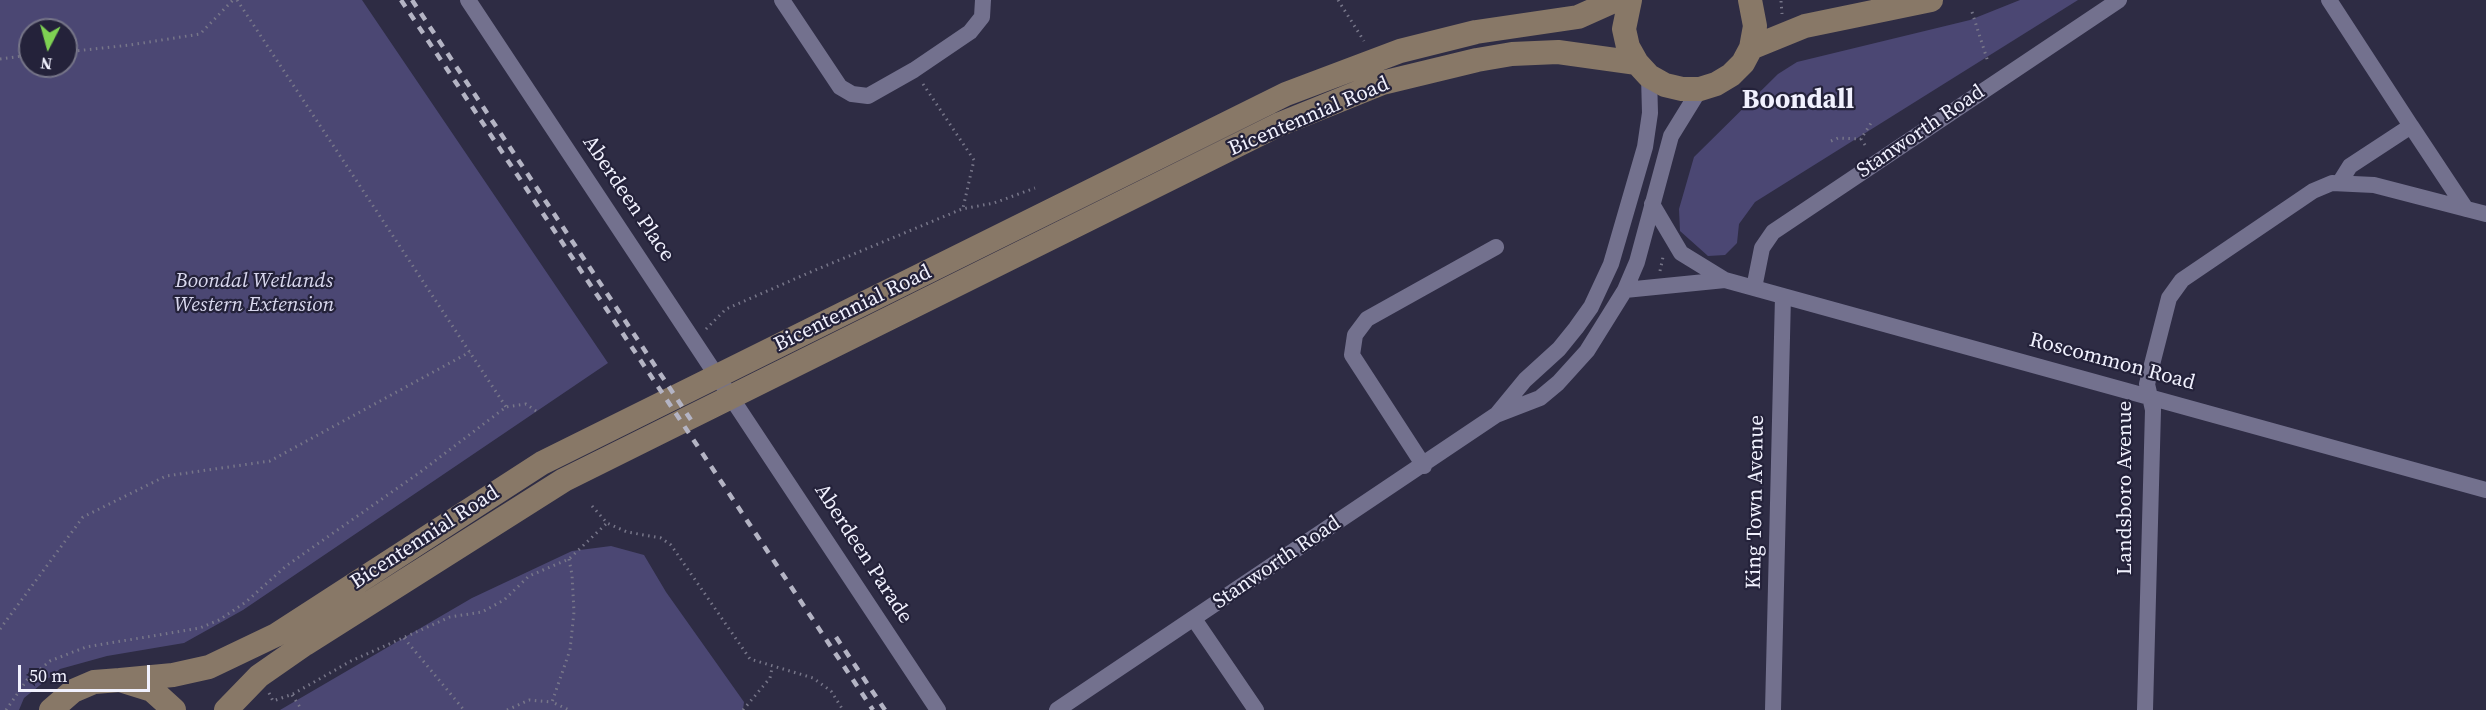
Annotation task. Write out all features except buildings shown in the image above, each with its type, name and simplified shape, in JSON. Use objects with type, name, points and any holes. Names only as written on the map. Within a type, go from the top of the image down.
[{"type":"main road","name":"Bicentennial Road","points":[[51,710],[73,691],[94,682],[173,675],[209,667],[276,634],[542,463],[1286,94],[1400,51],[1476,32],[1578,16],[1616,0]]},
{"type":"main road","points":[[1630,0],[1624,29],[1628,47],[1643,70]]},
{"type":"main road","points":[[1700,89],[1716,84],[1731,75],[1743,63],[1751,48],[1755,26],[1750,0]]},
{"type":"main road","points":[[1751,48],[1805,26],[1931,0]]},
{"type":"main road","name":"Bicentennial Road","points":[[226,710],[259,676],[305,644],[564,480],[1278,125],[1360,91],[1431,69],[1512,54],[1579,53],[1643,70],[1665,85],[1682,90],[1700,89]]},
{"type":"main road","name":"Bicentennial Road","points":[[120,680],[152,690],[174,710]]},
{"type":"street","name":"Aberdeen Place","points":[[468,0],[750,423]]},
{"type":"street","points":[[782,0],[846,92],[860,96],[875,94],[970,32],[982,17],[983,0]]},
{"type":"street","name":"Stanworth Road","points":[[1754,288],[1765,242],[1781,226],[2119,0]]},
{"type":"street","points":[[2328,0],[2466,209]]},
{"type":"street","name":"Stanworth Road","points":[[1496,415],[1525,380],[1559,349],[1576,328],[1591,307],[1611,264],[1644,147],[1650,112],[1643,70]]},
{"type":"street","name":"Stanworth Road","points":[[1057,710],[1424,466],[1496,415],[1540,398],[1558,383],[1587,351],[1625,290],[1637,262],[1671,136],[1700,89]]},
{"type":"street","points":[[2411,126],[2350,166],[2340,182],[2374,185],[2486,214]]},
{"type":"street","name":"Landsboro Avenue","points":[[2145,710],[2152,421],[2147,384],[2169,298],[2182,280],[2313,191],[2340,182]]},
{"type":"street","name":"Roscommon Road","points":[[1652,204],[1681,253],[1725,280],[2486,490]]},
{"type":"street","points":[[1424,466],[1352,356],[1355,335],[1367,319],[1496,247]]},
{"type":"street","name":"Roscommon Road","points":[[1625,290],[1725,280]]},
{"type":"street","name":"King Town Avenue","points":[[1773,710],[1783,296]]},
{"type":"street","name":"Aberdeen Parade","points":[[750,423],[938,710]]},
{"type":"street","points":[[1194,619],[1256,710]]},
{"type":"path","points":[[78,51],[200,34],[233,0]]},
{"type":"path","points":[[237,0],[506,407]]},
{"type":"path","points":[[1338,0],[1364,41]]},
{"type":"path","points":[[1781,1],[1783,21]]},
{"type":"path","points":[[1972,12],[1988,62]]},
{"type":"path","points":[[0,59],[18,57]]},
{"type":"path","points":[[914,70],[974,160],[962,209]]},
{"type":"path","points":[[1861,139],[1871,123]]},
{"type":"path","points":[[1831,141],[1838,138],[1861,139]]},
{"type":"path","points":[[1861,139],[1865,145]]},
{"type":"path","points":[[706,329],[726,309],[962,209],[994,203],[1035,188]]},
{"type":"path","points":[[1660,279],[1663,256]]},
{"type":"path","points":[[0,629],[83,518],[166,476],[270,461],[470,352]]},
{"type":"path","points":[[6,710],[27,680],[50,661],[86,647],[200,628],[219,620],[246,602],[286,566],[428,467],[506,407],[526,404],[539,413]]},
{"type":"path","points":[[592,506],[607,523],[627,532],[661,538],[671,545],[687,564],[741,650],[750,659],[772,668],[813,678],[831,691],[843,710]]},
{"type":"path","points":[[267,689],[273,701],[292,695],[351,661],[404,637],[450,617],[482,612],[504,600],[529,576],[569,559],[607,523]]},
{"type":"path","points":[[552,702],[570,650],[574,612],[569,559]]},
{"type":"path","points":[[404,637],[464,710]]},
{"type":"path","points":[[743,710],[770,678],[772,668]]},
{"type":"path","points":[[292,695],[302,710]]},
{"type":"path","points":[[507,710],[529,700],[552,702],[569,710]]},
{"type":"green space","name":"Boondal Wetlands Western Extension","points":[[0,0],[362,0],[608,363],[243,610],[184,643],[107,656],[60,669],[24,698],[19,710],[0,710]]},
{"type":"green space","points":[[2020,0],[2078,0],[1755,202],[1739,224],[1737,243],[1725,255],[1708,256],[1680,231],[1679,209],[1694,157],[1778,74],[1797,62],[1970,20]]},
{"type":"green space","points":[[611,546],[644,555],[666,592],[744,702],[743,710],[280,710],[472,598],[572,551]]},
{"type":"railway","points":[[401,0],[873,710]]},
{"type":"railway","points":[[412,0],[691,420]]},
{"type":"railway","points":[[836,637],[885,710]]},
{"type":"district","name":"Boondall","points":[[1798,101]]}]
